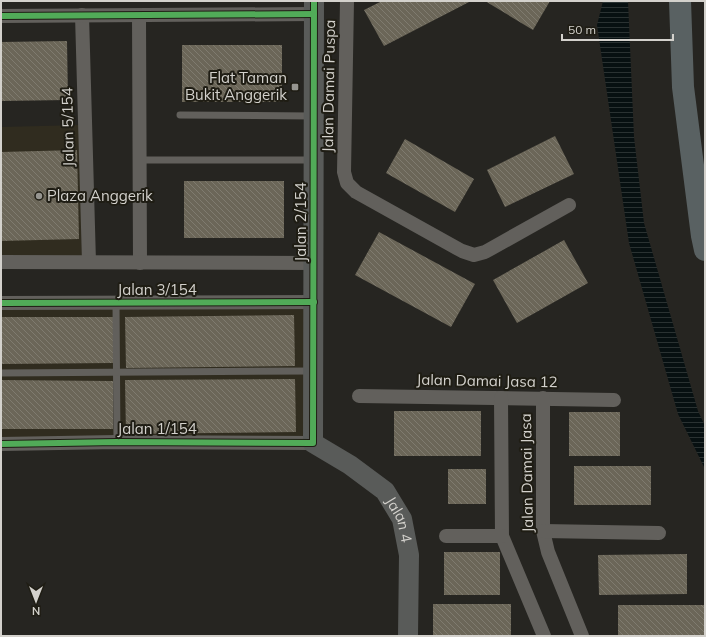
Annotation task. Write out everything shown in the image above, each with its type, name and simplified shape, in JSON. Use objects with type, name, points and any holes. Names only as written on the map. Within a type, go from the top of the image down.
[{"type":"highway","points":[[680,1],[683,87],[705,250]]},
{"type":"street","name":"Jalan Damai Puspa","points":[[347,1],[344,172],[347,183],[356,192],[462,251],[474,254],[485,252],[569,205]]},
{"type":"street","points":[[1,16],[139,16],[314,7]]},
{"type":"street","name":"Jalan 2/154","points":[[313,443],[314,7]]},
{"type":"street","name":"Jalan 5/154","points":[[82,15],[89,262]]},
{"type":"street","points":[[139,16],[140,263]]},
{"type":"street","name":"Jalan 3/154","points":[[1,262],[314,263]]},
{"type":"street","name":"Jalan 3/154","points":[[1,303],[314,302]]},
{"type":"street","name":"Jalan Damai Jasa 12","points":[[359,396],[614,400]]},
{"type":"street","points":[[501,398],[502,536],[544,636]]},
{"type":"street","name":"Jalan Damai Jasa","points":[[543,398],[543,531],[548,552],[582,636]]},
{"type":"street","name":"Jalan 1/154","points":[[1,444],[117,442],[313,443]]},
{"type":"street","name":"Jalan 4","points":[[313,443],[350,465],[385,491],[402,519],[409,555],[408,636]]},
{"type":"street","points":[[543,531],[659,533]]},
{"type":"street","points":[[446,536],[502,536]]},
{"type":"lane","points":[[180,115],[314,116]]},
{"type":"lane","points":[[139,160],[314,160]]},
{"type":"lane","points":[[116,303],[117,442]]},
{"type":"lane","points":[[1,373],[314,371]]},
{"type":"shaded area","points":[[603,1],[628,1],[634,137],[644,223],[698,411],[705,426],[705,469],[678,414],[629,243],[597,25]]},
{"type":"shaded area","name":"Plaza Anggerik","points":[[80,125],[82,257],[1,257],[1,127]]},
{"type":"shaded area","points":[[1,307],[304,307],[306,438],[1,440]]},
{"type":"building","points":[[382,1],[471,1],[384,46],[364,10]]},
{"type":"building","points":[[485,1],[550,1],[533,30]]},
{"type":"building","points":[[67,41],[68,100],[1,101],[1,42]]},
{"type":"building","points":[[182,45],[282,45],[282,102],[182,102]]},
{"type":"building","points":[[555,136],[574,174],[505,207],[487,170]]},
{"type":"building","points":[[405,139],[474,179],[455,212],[386,173]]},
{"type":"building","name":"Plaza Anggerik","points":[[77,150],[79,239],[1,241],[1,152]]},
{"type":"building","points":[[184,181],[284,181],[284,238],[184,238]]},
{"type":"building","points":[[379,232],[475,284],[451,327],[355,275]]},
{"type":"building","points":[[564,240],[588,283],[517,323],[493,280]]},
{"type":"building","points":[[294,315],[295,366],[126,368],[125,317]]},
{"type":"building","points":[[1,317],[113,317],[113,363],[1,364]]},
{"type":"building","points":[[295,379],[296,432],[126,434],[125,380]]},
{"type":"building","points":[[1,380],[113,381],[113,429],[1,429]]},
{"type":"building","points":[[394,411],[481,411],[481,456],[394,456]]},
{"type":"building","points":[[569,412],[620,412],[620,456],[569,456]]},
{"type":"building","points":[[574,466],[651,466],[651,505],[574,505]]},
{"type":"building","points":[[448,469],[486,469],[486,504],[448,504]]},
{"type":"building","points":[[444,552],[500,552],[500,595],[444,595]]},
{"type":"building","points":[[687,554],[687,594],[599,595],[598,555]]},
{"type":"building","points":[[433,604],[511,604],[511,636],[433,636]]},
{"type":"building","points":[[618,605],[705,605],[705,636],[618,636]]},
{"type":"cycle path","points":[[1,444],[117,442],[313,443],[314,1]]},
{"type":"cycle path","points":[[1,16],[314,14]]},
{"type":"cycle path","points":[[1,303],[314,302]]},
{"type":"place","name":"Flat Taman Bukit Anggerik","points":[[295,87]]},
{"type":"place","name":"Plaza Anggerik","points":[[39,196]]}]
